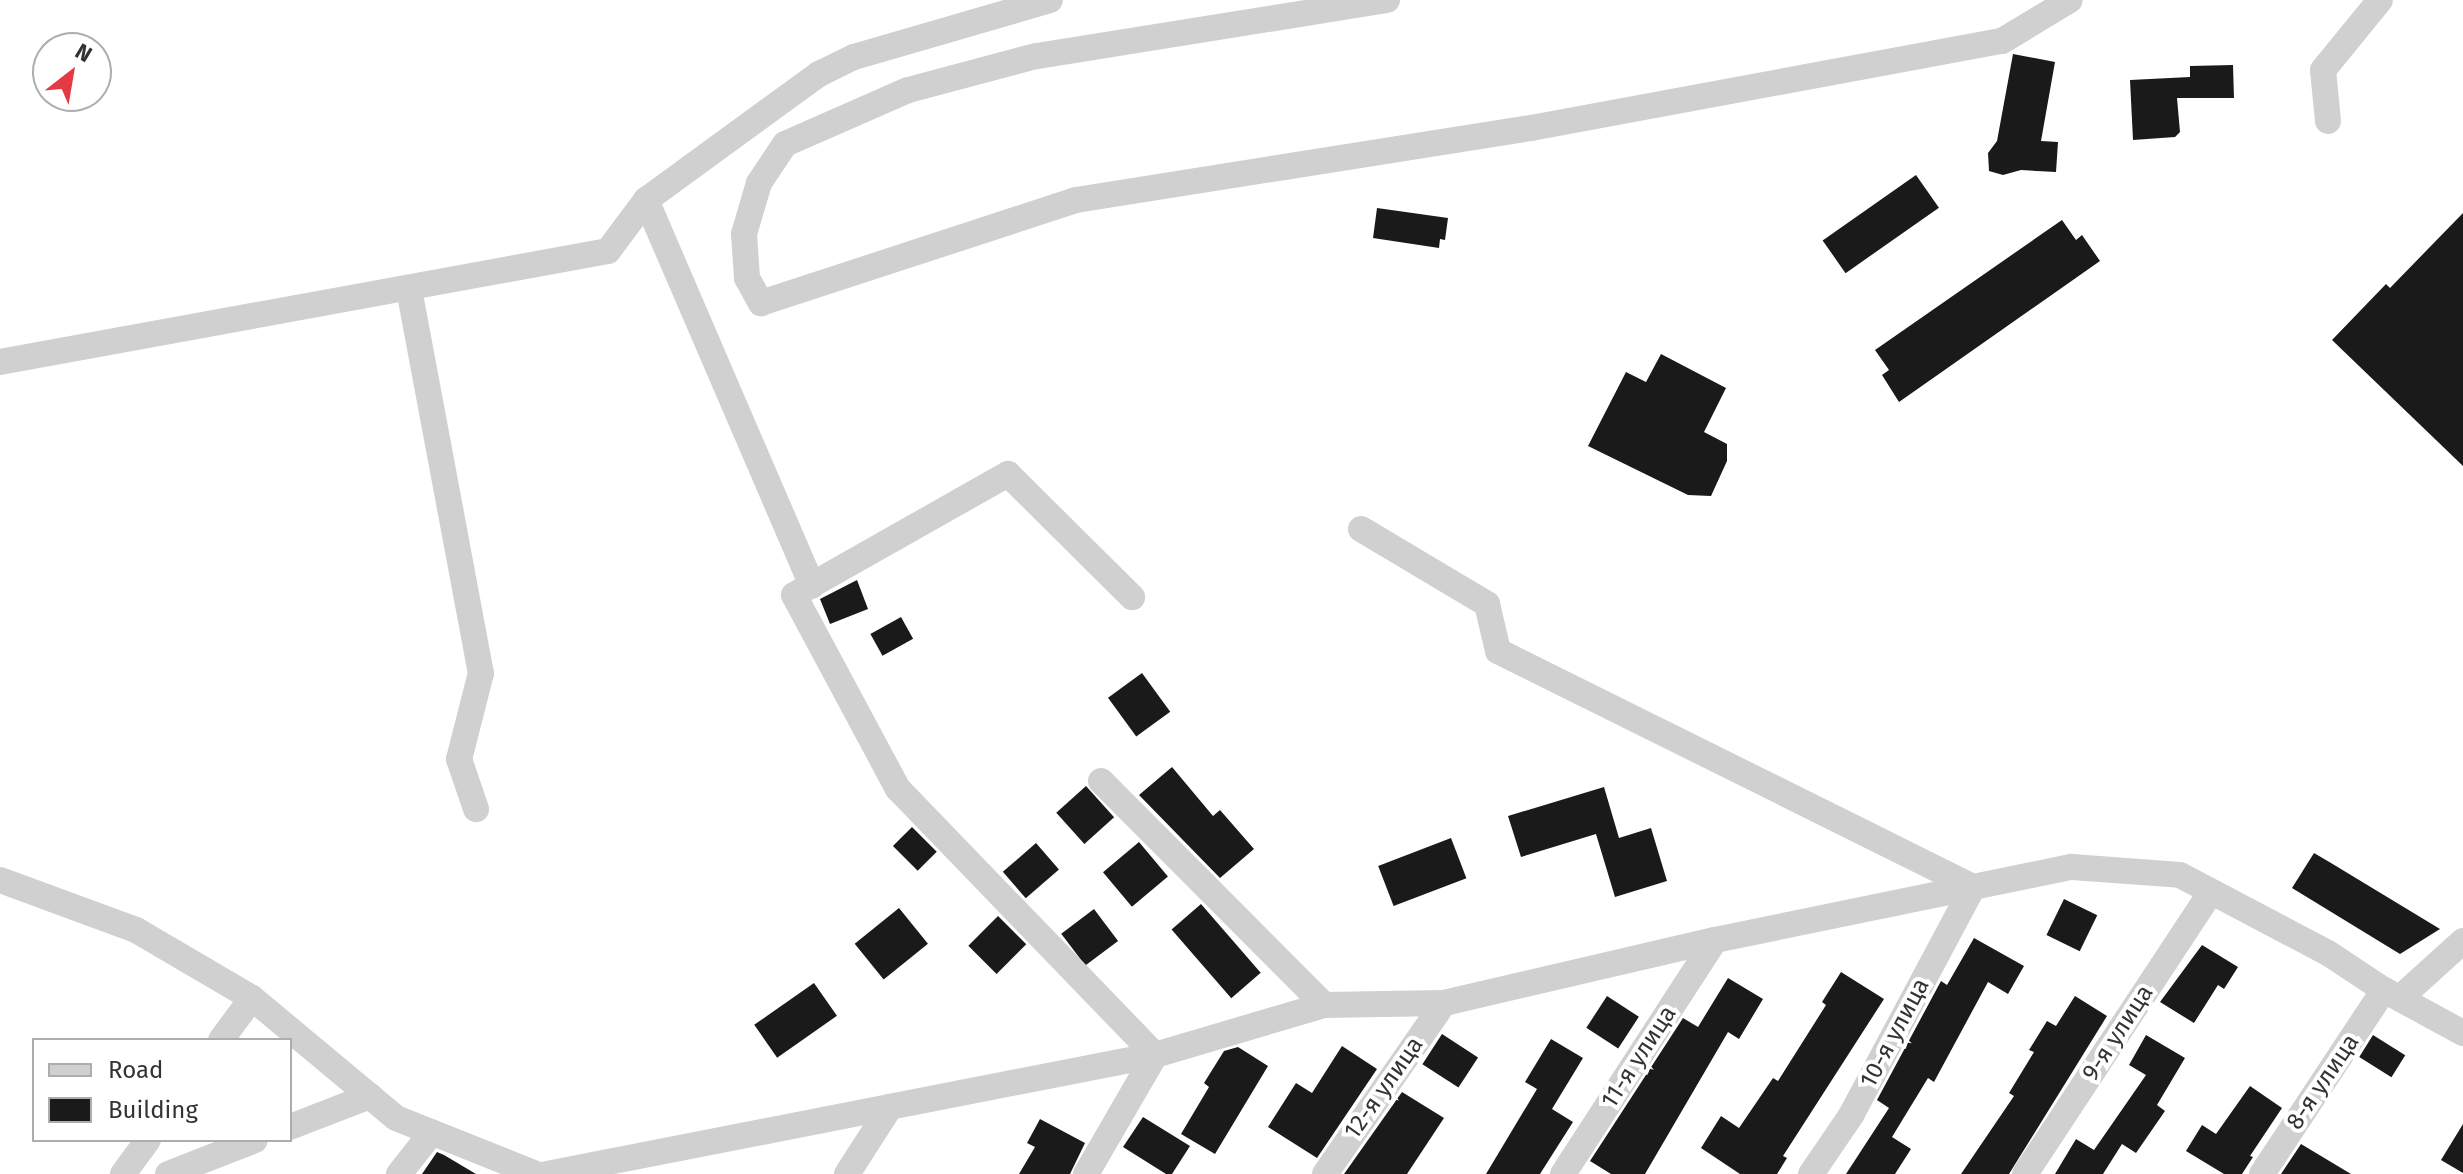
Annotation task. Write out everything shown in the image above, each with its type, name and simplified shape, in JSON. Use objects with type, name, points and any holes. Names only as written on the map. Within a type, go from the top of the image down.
[{"type":"street","points":[[0,362],[608,251],[646,200],[819,74],[854,57],[1050,0]]},
{"type":"street","points":[[1387,0],[1036,56],[908,90],[785,144],[759,183],[744,234],[747,278],[761,303],[1076,200],[1531,128],[2002,41],[2070,0]]},
{"type":"street","points":[[2002,41],[2030,0]]},
{"type":"street","points":[[2328,121],[2323,70],[2380,0]]},
{"type":"street","points":[[646,200],[812,586]]},
{"type":"street","points":[[409,289],[481,673],[459,759],[476,809]]},
{"type":"street","points":[[1132,597],[1008,474],[794,595],[898,789],[1155,1055]]},
{"type":"street","points":[[1361,529],[1487,604],[1498,651],[1973,887]]},
{"type":"street","points":[[1101,781],[1324,1005]]},
{"type":"street","points":[[547,1174],[616,1167],[890,1107],[1155,1055],[1324,1005],[1444,1003],[1715,940],[2072,867],[2180,875],[2328,953],[2392,994],[2463,1033]]},
{"type":"street","points":[[0,880],[136,930],[252,998],[396,1118],[536,1174]]},
{"type":"street","name":"10-я улица","points":[[1811,1174],[1852,1114],[1973,887]]},
{"type":"street","name":"9-я улица","points":[[2025,1174],[2211,892]]},
{"type":"street","name":"11-я улица","points":[[1563,1174],[1715,940]]},
{"type":"street","name":"8-я улица","points":[[2262,1174],[2392,994],[2463,941]]},
{"type":"street","points":[[222,1038],[252,998]]},
{"type":"street","name":"12-я улица","points":[[1325,1174],[1444,1003]]},
{"type":"street","points":[[1086,1174],[1155,1055]]},
{"type":"street","points":[[292,1126],[370,1096]]},
{"type":"street","points":[[847,1174],[890,1107]]},
{"type":"street","points":[[399,1174],[432,1132]]},
{"type":"street","points":[[123,1174],[147,1142]]},
{"type":"street","points":[[168,1174],[250,1142]]},
{"type":"building","points":[[2013,54],[2055,62],[2041,141],[2058,142],[2056,172],[2021,170],[2003,175],[1989,171],[1988,153],[1997,141]]},
{"type":"building","points":[[2233,65],[2234,98],[2177,98],[2180,132],[2175,137],[2133,140],[2130,80],[2190,77],[2190,66]]},
{"type":"building","points":[[1916,175],[1939,208],[1846,273],[1823,240]]},
{"type":"building","points":[[1377,208],[1448,218],[1445,240],[1440,239],[1439,248],[1373,238]]},
{"type":"building","points":[[2463,213],[2463,466],[2332,340],[2386,284],[2390,288]]},
{"type":"building","points":[[2062,220],[2076,240],[2082,235],[2100,261],[1899,402],[1882,375],[1889,370],[1875,350]]},
{"type":"building","points":[[1661,354],[1726,388],[1704,432],[1727,444],[1727,461],[1711,496],[1688,495],[1588,446],[1626,372],[1646,382]]},
{"type":"building","points":[[857,580],[868,609],[830,624],[820,599]]},
{"type":"building","points":[[901,617],[913,639],[883,656],[870,634]]},
{"type":"building","points":[[1142,673],[1170,712],[1136,737],[1108,698]]},
{"type":"building","points":[[1172,767],[1213,816],[1220,810],[1254,849],[1220,878],[1139,795]]},
{"type":"building","points":[[1086,786],[1114,817],[1084,844],[1056,813]]},
{"type":"building","points":[[1604,787],[1619,838],[1651,828],[1667,881],[1615,897],[1596,834],[1521,857],[1508,816]]},
{"type":"building","points":[[912,827],[937,852],[918,871],[893,846]]},
{"type":"building","points":[[1451,838],[1466,878],[1394,906],[1378,866]]},
{"type":"building","points":[[1139,842],[1168,876],[1132,907],[1103,872]]},
{"type":"building","points":[[1036,843],[1059,869],[1026,898],[1003,872]]},
{"type":"building","points":[[2314,853],[2440,929],[2400,954],[2292,888]]},
{"type":"building","points":[[2064,899],[2097,915],[2080,951],[2046,935]]},
{"type":"building","points":[[1201,904],[1261,973],[1231,998],[1172,930]]},
{"type":"building","points":[[899,908],[928,944],[884,980],[855,944]]},
{"type":"building","points":[[1094,909],[1118,941],[1085,966],[1061,934]]},
{"type":"building","points":[[998,916],[1026,944],[997,974],[968,946]]},
{"type":"building","points":[[1974,938],[2024,966],[2008,994],[1988,982],[1934,1082],[1928,1078],[1892,1137],[1911,1149],[1895,1174],[1846,1174],[1889,1108],[1877,1100],[1941,981],[1947,985]]},
{"type":"building","points":[[2202,945],[2238,967],[2224,989],[2218,985],[2194,1023],[2160,1002]]},
{"type":"building","points":[[1841,972],[1884,999],[1783,1156],[1787,1158],[1777,1174],[1740,1174],[1701,1148],[1721,1116],[1739,1128],[1773,1078],[1778,1081],[1826,1005],[1822,1002]]},
{"type":"building","points":[[1728,978],[1763,999],[1739,1039],[1728,1032],[1645,1174],[1611,1174],[1590,1161],[1683,1018],[1698,1027]]},
{"type":"building","points":[[814,983],[837,1016],[777,1058],[754,1025]]},
{"type":"building","points":[[1607,996],[1639,1017],[1618,1049],[1586,1028]]},
{"type":"building","points":[[2075,996],[2107,1016],[2009,1174],[1961,1174],[2014,1096],[2009,1093],[2034,1052],[2029,1050],[2047,1021],[2056,1026]]},
{"type":"building","points":[[1442,1034],[1478,1057],[1458,1088],[1422,1064]]},
{"type":"building","points":[[2146,1035],[2185,1058],[2157,1105],[2165,1111],[2136,1153],[2122,1144],[2103,1174],[2055,1174],[2076,1139],[2094,1150],[2146,1075],[2129,1065]]},
{"type":"building","points":[[2373,1035],[2405,1055],[2391,1077],[2359,1057]]},
{"type":"building","points":[[1551,1039],[1583,1058],[1552,1109],[1573,1122],[1540,1174],[1486,1174],[1537,1089],[1525,1082]]},
{"type":"building","points":[[1342,1046],[1377,1069],[1317,1158],[1268,1127],[1296,1083],[1312,1093]]},
{"type":"building","points":[[1238,1047],[1268,1066],[1215,1154],[1181,1134],[1209,1087],[1204,1083],[1224,1051]]},
{"type":"building","points":[[2250,1086],[2282,1108],[2250,1156],[2253,1157],[2242,1174],[2224,1174],[2186,1151],[2202,1125],[2216,1134]]},
{"type":"building","points":[[1402,1092],[1444,1118],[1407,1174],[1344,1174]]},
{"type":"building","points":[[1143,1117],[1190,1146],[1172,1174],[1166,1174],[1123,1147]]},
{"type":"building","points":[[1040,1119],[1085,1143],[1070,1174],[1019,1174],[1035,1147],[1027,1143]]},
{"type":"building","points":[[2463,1124],[2463,1173],[2441,1160]]},
{"type":"building","points":[[2301,1144],[2351,1174],[2281,1174]]},
{"type":"building","points":[[437,1152],[444,1155],[476,1174],[422,1174]]}]
